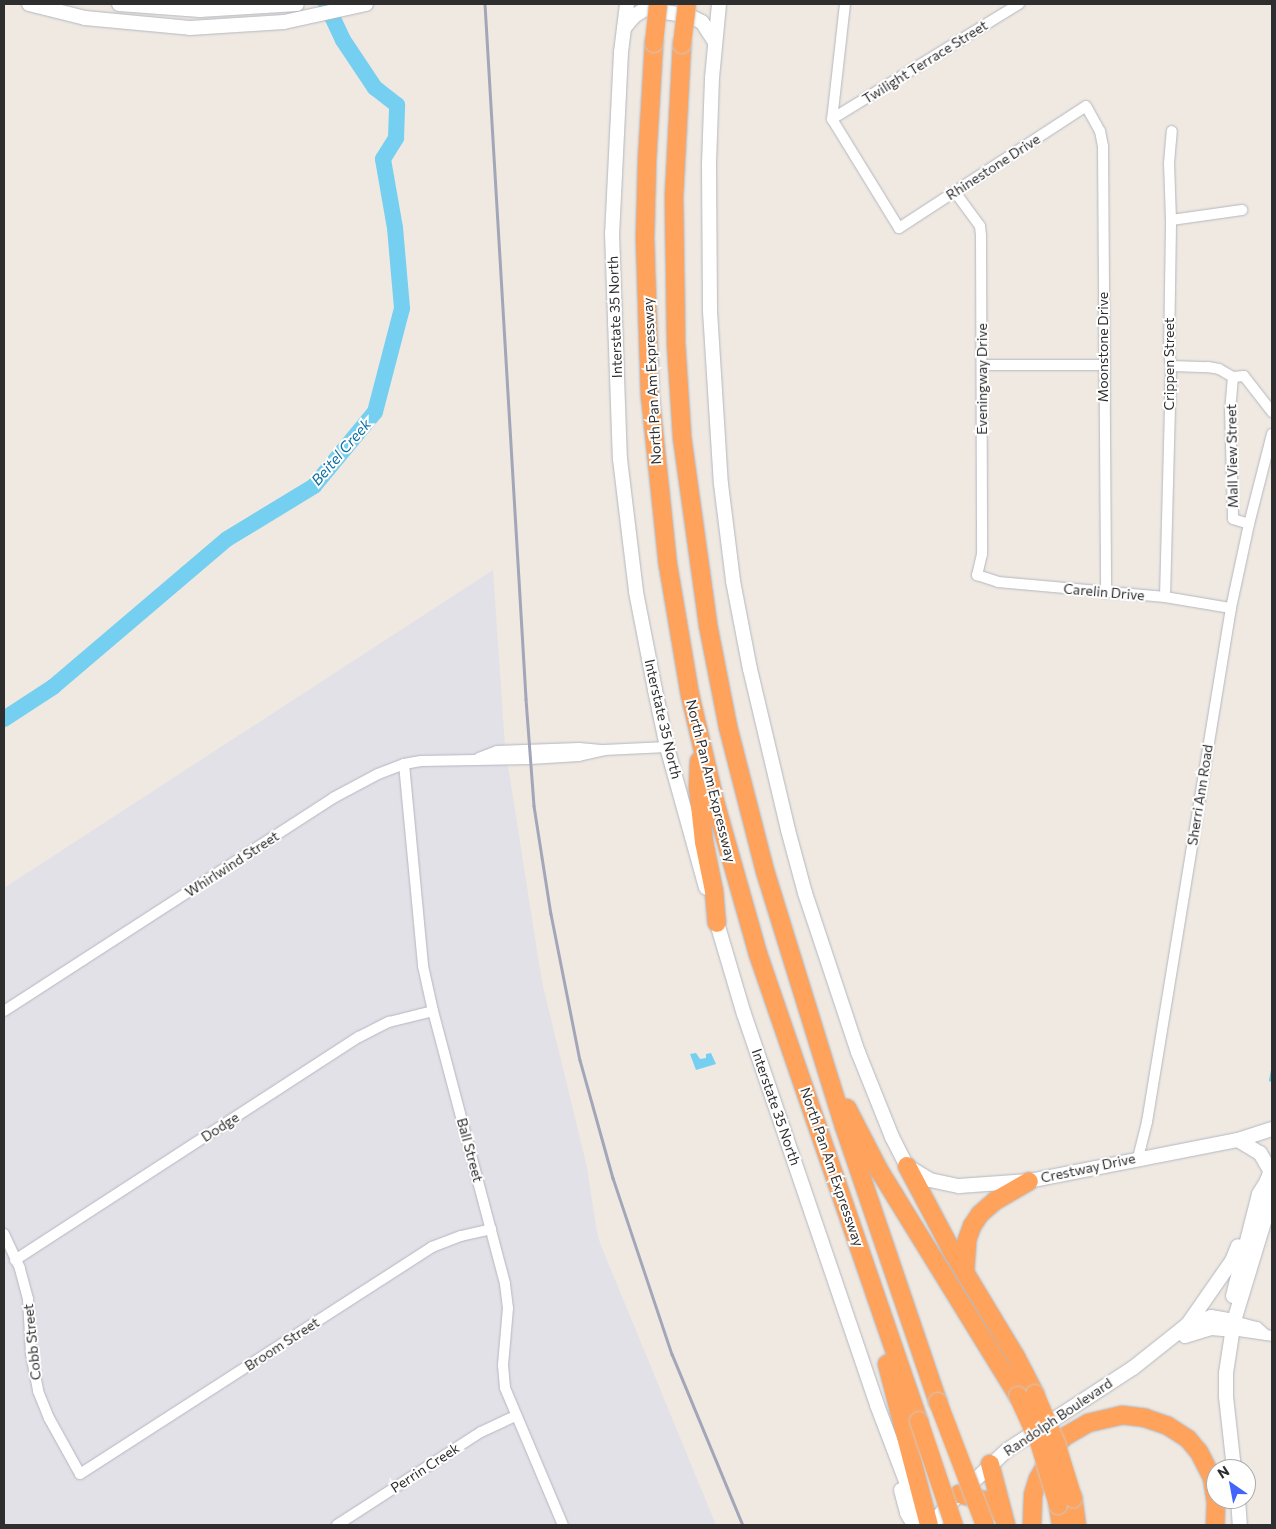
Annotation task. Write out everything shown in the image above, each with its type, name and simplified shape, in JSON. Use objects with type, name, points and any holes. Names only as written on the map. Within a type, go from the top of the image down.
[{"type":"highway","name":"North Pan Am Expressway","points":[[658,4],[647,152],[645,238],[650,395],[668,565],[700,741],[726,845],[758,954],[829,1159],[911,1423],[954,1525]]},
{"type":"highway","name":"North Pan Am Expressway","points":[[687,4],[682,44],[676,143],[674,295],[682,437],[708,625],[740,780],[767,879],[830,1082],[979,1525]]},
{"type":"highway","points":[[700,741],[698,787],[704,842],[714,891],[717,923]]},
{"type":"highway","points":[[830,1082],[898,1202],[1026,1395]]},
{"type":"highway","points":[[907,1166],[965,1272],[1016,1357],[1039,1442],[1077,1525]]},
{"type":"highway","points":[[965,1272],[967,1240],[972,1226],[980,1214],[995,1201],[1029,1181]]},
{"type":"highway","points":[[938,1402],[985,1525]]},
{"type":"highway","points":[[1032,1525],[1033,1495],[1038,1479],[1056,1446],[1076,1429],[1088,1423],[1122,1415],[1145,1418],[1168,1426],[1188,1439],[1199,1452],[1212,1477],[1216,1502],[1215,1525]]},
{"type":"highway","points":[[911,1423],[929,1525]]},
{"type":"highway","points":[[990,1464],[1005,1520]]},
{"type":"highway","points":[[960,1494],[988,1501],[1005,1520]]},
{"type":"highway","points":[[1061,1525],[1065,1501]]},
{"type":"main road","points":[[29,4],[85,18],[190,28],[284,22],[366,4]]},
{"type":"main road","points":[[119,4],[200,10],[291,5]]},
{"type":"main road","name":"Interstate 35 North","points":[[627,4],[615,144],[612,233],[620,459],[636,592],[667,746],[744,1014],[877,1405],[923,1525]]},
{"type":"main road","points":[[719,4],[715,42],[709,166],[710,311],[721,484],[733,581],[754,688],[805,893],[864,1069],[880,1111],[907,1166]]},
{"type":"main road","points":[[85,18],[91,11],[156,18],[164,8]]},
{"type":"main road","points":[[624,28],[634,16],[645,9],[681,14],[696,18],[702,22],[715,42]]},
{"type":"main road","name":"Crestway Drive","points":[[907,1166],[930,1180],[944,1184],[978,1185],[1029,1181],[1138,1158],[1238,1140],[1272,1129]]},
{"type":"main road","points":[[1233,1459],[1226,1396],[1229,1353],[1272,1196],[1270,1173],[1260,1153],[1238,1140]]},
{"type":"main road","points":[[1187,1325],[1232,1261],[1259,1194],[1270,1173]]},
{"type":"main road","points":[[1236,1328],[1230,1306],[1254,1209]]},
{"type":"main road","name":"Randolph Boulevard","points":[[933,1525],[944,1509],[990,1464],[1022,1438],[1133,1368],[1187,1325],[1212,1317],[1236,1328]]},
{"type":"main road","name":"Randolph Boulevard","points":[[1170,1340],[1211,1328],[1236,1328]]},
{"type":"main road","name":"Interstate 35 North","points":[[877,1405],[908,1519],[914,1525]]},
{"type":"main road","points":[[1239,1509],[1240,1525]]},
{"type":"street","points":[[832,119],[845,4]]},
{"type":"street","name":"Twilight Terrace Street","points":[[832,119],[1019,4]]},
{"type":"street","name":"Rhinestone Drive","points":[[832,119],[900,228],[1086,106]]},
{"type":"street","name":"Moonstone Drive","points":[[1086,106],[1100,131],[1103,146],[1106,594]]},
{"type":"street","name":"Crippen Street","points":[[1165,597],[1171,366],[1169,352],[1171,220],[1169,162],[1172,131]]},
{"type":"street","name":"Eveningway Drive","points":[[955,192],[980,226],[982,554],[977,575]]},
{"type":"street","points":[[1171,220],[1242,210]]},
{"type":"street","points":[[982,365],[1103,365]]},
{"type":"street","points":[[1171,366],[1208,367],[1219,369],[1233,377],[1244,376],[1272,412]]},
{"type":"street","name":"Mall View Street","points":[[1233,377],[1230,408],[1233,519],[1249,524]]},
{"type":"street","name":"Sherri Ann Road","points":[[1138,1158],[1147,1122],[1231,608],[1249,524],[1272,434]]},
{"type":"street","name":"Carelin Drive","points":[[977,575],[998,582],[1106,594],[1165,597],[1231,608]]},
{"type":"street","name":"Whirlwind Street","points":[[4,1011],[333,798],[359,783],[404,764],[421,761],[476,759],[496,761],[579,756],[604,750],[667,746]]},
{"type":"street","name":"Ball Street","points":[[404,764],[423,966],[505,1284],[508,1308],[504,1351],[504,1378],[516,1416],[563,1525]]},
{"type":"street","name":"Dodge","points":[[15,1260],[359,1037],[389,1022],[433,1010]]},
{"type":"street","name":"Broom Street","points":[[80,1474],[432,1248],[461,1236],[491,1229]]},
{"type":"street","name":"Cobb Street","points":[[4,1234],[28,1299],[31,1354],[38,1391],[49,1418],[80,1474]]},
{"type":"street","points":[[1229,1353],[1241,1341],[1264,1335],[1257,1326],[1236,1328]]},
{"type":"street","name":"Perrin Creek","points":[[337,1525],[481,1432],[516,1416]]},
{"type":"shaded area","points":[[493,570],[505,746],[542,982],[587,1167],[596,1227],[600,1243],[716,1525],[4,1525],[4,888]]},
{"type":"water","points":[[696,1053],[700,1059],[706,1058],[706,1054],[711,1053],[716,1064],[696,1070],[690,1054]]},
{"type":"waterway","name":"Beitel Creek","points":[[4,719],[53,687],[227,539],[314,486],[375,412],[402,308],[395,228],[383,159],[396,138],[397,105],[375,88],[343,40],[326,4]]},
{"type":"waterway","points":[[1270,1080],[1272,1070]]},
{"type":"railway","points":[[485,4],[526,699],[534,806],[551,914],[580,1060],[613,1178],[672,1354],[743,1525]]}]
